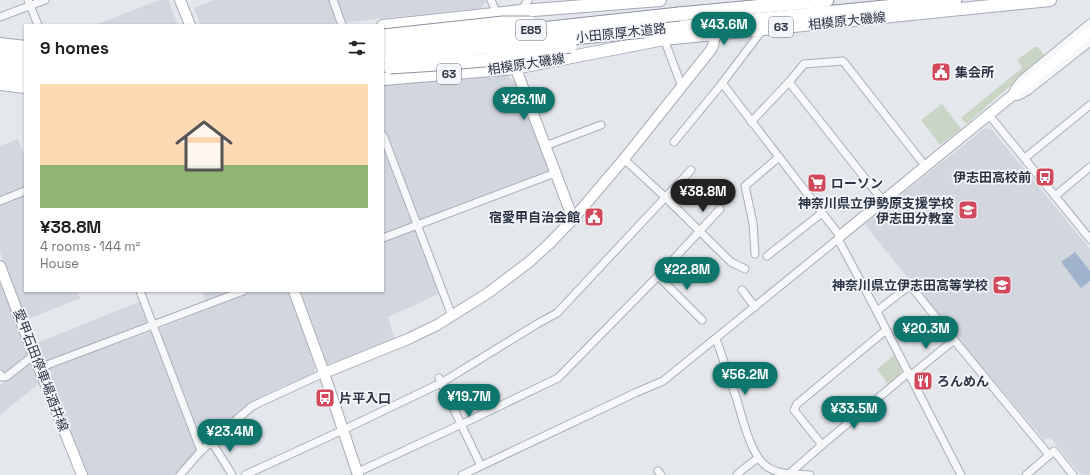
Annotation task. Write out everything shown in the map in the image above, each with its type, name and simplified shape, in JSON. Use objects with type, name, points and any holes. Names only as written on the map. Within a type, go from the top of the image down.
[{"type":"highway","name":"小田原厚木道路","points":[[385,64],[437,64],[484,60],[594,43],[644,31],[680,20],[827,0]]},
{"type":"highway","name":"小田原厚木道路","points":[[384,46],[579,25],[680,20],[955,0]]},
{"type":"highway","points":[[384,36],[504,23],[552,23],[579,25]]},
{"type":"highway","points":[[0,53],[24,57]]},
{"type":"highway","points":[[0,65],[24,68]]},
{"type":"highway","points":[[0,75],[24,78]]},
{"type":"main road","points":[[384,26],[521,11],[653,0]]},
{"type":"main road","name":"相模原大磯線","points":[[384,79],[515,68],[664,39],[1050,0]]},
{"type":"main road","points":[[0,44],[24,47]]},
{"type":"main road","points":[[0,84],[24,87]]},
{"type":"street","points":[[0,17],[29,3],[45,0]]},
{"type":"street","points":[[180,0],[190,24]]},
{"type":"street","points":[[333,0],[342,24]]},
{"type":"street","points":[[491,0],[515,68],[573,219]]},
{"type":"street","points":[[521,11],[528,0]]},
{"type":"street","points":[[29,3],[38,24]]},
{"type":"street","points":[[1011,97],[1014,89],[1021,80],[1090,23]]},
{"type":"street","points":[[674,142],[764,29]]},
{"type":"street","points":[[462,475],[635,393],[663,382],[1090,32]]},
{"type":"street","points":[[180,475],[211,441],[251,407],[324,373],[408,339],[452,316],[507,280],[549,244],[573,219],[624,160],[710,51],[713,46],[715,34]]},
{"type":"street","points":[[664,39],[682,87]]},
{"type":"street","points":[[1011,97],[1019,96],[1028,91],[1090,42]]},
{"type":"street","points":[[751,122],[804,64],[843,61],[926,167]]},
{"type":"street","points":[[789,82],[883,201]]},
{"type":"street","points":[[722,83],[839,237],[961,475]]},
{"type":"street","points":[[1025,158],[1090,105]]},
{"type":"street","points":[[989,115],[1055,196],[1087,230],[1090,239]]},
{"type":"street","points":[[545,146],[586,135],[601,126]]},
{"type":"street","points":[[384,138],[452,316]]},
{"type":"street","points":[[755,254],[753,223],[745,186],[779,157]]},
{"type":"street","points":[[624,160],[665,197],[732,262],[745,269]]},
{"type":"street","points":[[1055,196],[1090,167]]},
{"type":"street","points":[[245,475],[343,430],[440,381],[557,313],[691,170]]},
{"type":"street","points":[[384,238],[555,173]]},
{"type":"street","points":[[0,201],[24,191]]},
{"type":"street","points":[[294,292],[324,373],[358,474],[558,378],[658,276],[720,209]]},
{"type":"street","points":[[767,256],[822,213]]},
{"type":"street","name":"愛甲石田停車場酒井線","points":[[0,266],[82,475]]},
{"type":"street","points":[[658,276],[702,320]]},
{"type":"street","points":[[877,311],[910,285],[1049,455]]},
{"type":"street","points":[[742,290],[755,307]]},
{"type":"street","points":[[140,292],[201,451]]},
{"type":"street","points":[[39,368],[240,292]]},
{"type":"street","points":[[822,445],[794,410],[797,404],[886,330]]},
{"type":"street","points":[[716,339],[747,433],[758,458],[765,466],[772,470],[789,474],[810,475]]},
{"type":"street","points":[[789,474],[909,374],[954,340]]},
{"type":"street","points":[[0,374],[2,377],[6,377],[34,355]]},
{"type":"street","points":[[440,381],[481,466]]},
{"type":"street","points":[[211,441],[232,475]]},
{"type":"street","points":[[1026,475],[1054,451],[1073,475]]},
{"type":"street","points":[[737,475],[758,458]]},
{"type":"shaded area","points":[[160,0],[168,0],[178,24],[98,24]]},
{"type":"shaded area","points":[[214,0],[487,0],[481,8],[330,24],[200,24],[194,8]]},
{"type":"shaded area","points":[[505,74],[517,84],[551,170],[413,224],[439,294],[388,317],[395,340],[315,369],[314,373],[259,398],[215,432],[181,470],[174,475],[88,475],[45,369],[150,332],[209,309],[202,292],[384,292],[384,85]]},
{"type":"shaded area","name":"神奈川県立伊志田高等学校","points":[[985,128],[991,129],[1090,249],[1090,475],[1080,474],[1050,437],[1044,440],[943,321],[866,226],[866,223]]},
{"type":"shaded area","points":[[18,139],[24,155],[24,189],[0,199],[0,146]]},
{"type":"shaded area","points":[[24,194],[24,292],[77,292],[80,298],[26,320],[0,252],[0,203]]},
{"type":"shaded area","points":[[0,280],[30,357],[7,375],[0,371]]},
{"type":"shaded area","points":[[141,301],[148,321],[146,325],[43,364],[35,344]]},
{"type":"shaded area","points":[[32,360],[40,383],[0,415],[0,385]]},
{"type":"green space","points":[[1035,47],[1038,47],[1045,56],[966,124],[961,118],[1022,68],[1017,60]]},
{"type":"green space","points":[[942,104],[961,129],[940,145],[921,120]]},
{"type":"green space","points":[[894,355],[901,369],[900,377],[889,386],[877,369]]},
{"type":"water","points":[[1075,252],[1090,271],[1090,281],[1081,288],[1061,262]]},
{"type":"place","name":"集会所","points":[[941,72]]},
{"type":"place","name":"伊志田高校前","points":[[1045,177]]},
{"type":"place","name":"ローソン","points":[[817,183]]},
{"type":"place","name":"神奈川県立伊勢原支援学校 伊志田分教室","points":[[968,210]]},
{"type":"place","name":"宿愛甲自治会館","points":[[594,217]]},
{"type":"place","name":"神奈川県立伊志田高等学校","points":[[1002,285]]},
{"type":"place","name":"ろんめん","points":[[923,381]]},
{"type":"place","name":"片平入口","points":[[325,398]]}]
